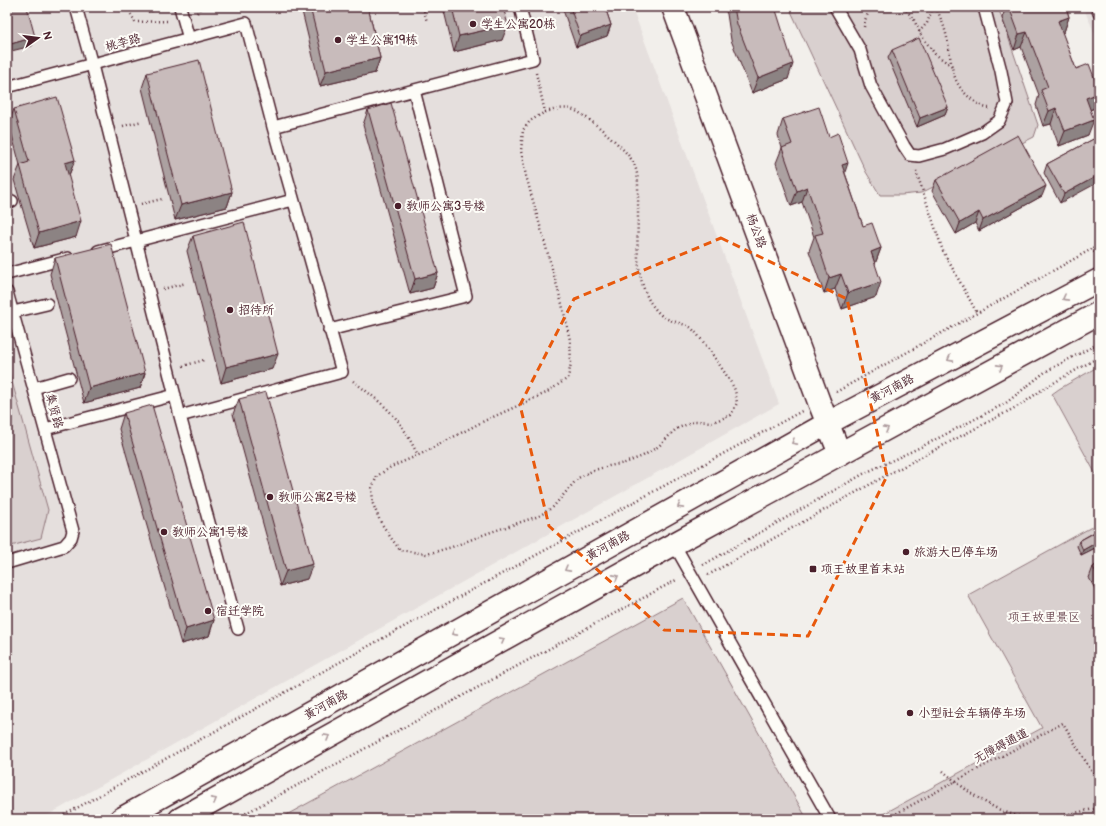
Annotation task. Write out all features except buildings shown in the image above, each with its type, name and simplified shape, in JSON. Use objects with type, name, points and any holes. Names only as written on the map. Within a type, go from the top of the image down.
[{"type":"main road","name":"杨公路","points":[[673,7],[819,402],[840,454]]},
{"type":"main road","name":"黄河南路","points":[[121,819],[828,423],[1099,280]]},
{"type":"main road","points":[[180,819],[674,544],[1099,313]]},
{"type":"lane","points":[[76,7],[150,293],[180,416],[238,629]]},
{"type":"lane","points":[[180,7],[189,39]]},
{"type":"lane","points":[[180,416],[342,372],[273,127],[533,59],[520,7]]},
{"type":"lane","points":[[835,7],[860,50],[871,86],[910,155],[919,156],[945,149],[982,134],[1000,121],[1007,103],[1001,71],[984,7]]},
{"type":"lane","points":[[1097,7],[1099,13]]},
{"type":"lane","name":"桃李路","points":[[7,87],[246,23],[273,127]]},
{"type":"lane","points":[[329,330],[466,296],[414,90]]},
{"type":"lane","points":[[91,253],[293,200]]},
{"type":"lane","points":[[7,274],[75,256]]},
{"type":"lane","name":"集贤路","points":[[7,292],[73,531],[71,538],[64,546],[7,563]]},
{"type":"lane","points":[[12,312],[48,304]]},
{"type":"lane","points":[[34,388],[69,378]]},
{"type":"lane","points":[[45,429],[175,395]]},
{"type":"lane","points":[[674,544],[830,819]]},
{"type":"path","points":[[127,7],[135,22],[184,20],[197,14],[202,7]]},
{"type":"path","points":[[423,7],[427,22]]},
{"type":"path","points":[[904,7],[914,20],[919,32],[935,54],[952,66]]},
{"type":"path","points":[[919,32],[927,23],[933,7]]},
{"type":"path","points":[[936,7],[945,31],[953,75],[959,87],[969,97],[984,108],[996,107],[1007,103]]},
{"type":"path","points":[[533,59],[545,112]]},
{"type":"path","points":[[562,108],[575,110],[598,126],[633,162],[638,177],[638,265],[643,287],[651,303],[663,317],[691,328],[725,374],[734,389],[737,403],[731,415],[713,422],[695,421],[676,429],[659,446],[643,456],[625,463],[594,470],[578,478],[553,507],[539,516],[452,547],[427,554],[400,550],[380,521],[373,504],[372,488],[378,476],[391,467],[418,455],[482,422],[546,393],[568,378],[571,363],[570,340],[562,304],[528,183],[521,151],[523,130],[530,121],[545,112],[562,108]]},
{"type":"path","points":[[108,129],[142,121]]},
{"type":"path","points":[[910,155],[943,251],[977,313]]},
{"type":"path","points":[[128,208],[162,199]]},
{"type":"path","points":[[57,819],[390,634],[819,402],[1099,244]]},
{"type":"path","points":[[1092,248],[1099,260]]},
{"type":"path","points":[[150,293],[186,283]]},
{"type":"path","points":[[692,577],[865,472],[923,446],[1006,403],[1046,372],[1099,342]]},
{"type":"path","points":[[235,819],[1022,404],[1043,389],[1099,357]]},
{"type":"path","points":[[169,370],[204,360]]},
{"type":"path","points":[[342,372],[372,396],[393,416],[403,427],[418,455]]},
{"type":"path","name":"无障碍通道","points":[[886,819],[1063,723],[1099,784]]},
{"type":"path","points":[[943,771],[974,795],[994,807],[1015,815],[1037,818],[1099,808]]},
{"type":"highlighted area","points":[[721,238],[847,299],[887,476],[808,636],[664,630],[549,526],[520,405],[574,299]]},
{"type":"shaded area","name":"宿迁学院","points":[[7,7],[632,7],[779,404],[41,819],[7,819]]},
{"type":"shaded area","points":[[1083,7],[1099,7],[1099,43]]},
{"type":"green space","points":[[789,7],[998,7],[1038,125],[1034,137],[921,193],[880,195],[866,172]]},
{"type":"green space","points":[[7,364],[48,510],[41,538],[7,547]]},
{"type":"green space","points":[[1099,366],[1099,480],[1052,394]]},
{"type":"green space","name":"项王故里景区","points":[[1099,523],[1099,819],[874,819],[1042,728],[968,595]]},
{"type":"green space","points":[[683,598],[807,819],[279,819]]},
{"type":"place","name":"学生公寓20栋","points":[[473,24]]},
{"type":"place","name":"学生公寓19栋","points":[[338,40]]},
{"type":"place","name":"教师公寓3号楼","points":[[398,206]]},
{"type":"place","name":"招待所","points":[[230,310]]},
{"type":"place","name":"教师公寓2号楼","points":[[270,497]]},
{"type":"place","name":"教师公寓1号楼","points":[[164,532]]},
{"type":"place","name":"旅游大巴停车场","points":[[906,552]]},
{"type":"place","name":"项王故里首末站","points":[[813,569]]},
{"type":"place","name":"宿迁学院","points":[[208,611]]},
{"type":"place","name":"小型社会车辆停车场","points":[[910,713]]}]
